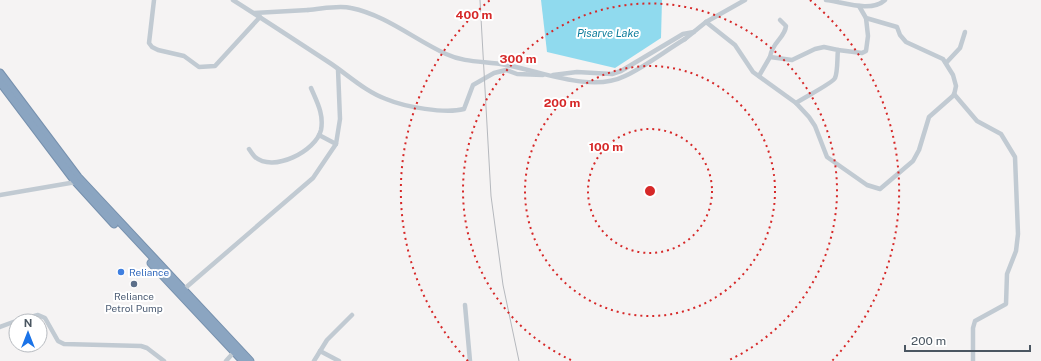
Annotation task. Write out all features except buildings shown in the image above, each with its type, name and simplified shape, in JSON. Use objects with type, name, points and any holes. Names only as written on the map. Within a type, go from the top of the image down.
[{"type":"highway","points":[[0,72],[78,177],[250,361]]},
{"type":"highway","points":[[0,82],[76,182],[242,361]]},
{"type":"street","points":[[154,0],[149,43],[152,47],[164,52],[180,55],[199,67],[215,66],[260,17]]},
{"type":"street","points":[[233,0],[372,92],[387,100],[423,108],[457,111],[464,109],[473,85],[494,74],[506,70],[517,74],[553,75],[577,72],[612,74],[622,71],[683,34],[694,32]]},
{"type":"street","points":[[253,13],[350,8],[377,16],[448,55],[470,61],[505,64],[545,75],[600,82],[624,76],[685,39],[706,22],[745,0]]},
{"type":"street","points":[[826,0],[859,6],[879,5],[885,0]]},
{"type":"street","points":[[770,57],[792,60],[815,49],[824,47],[862,53],[866,50],[868,36],[866,18],[859,6]]},
{"type":"street","points":[[706,22],[735,45],[748,66],[759,76],[796,103],[814,126],[828,157],[866,186],[880,190],[913,161],[929,117],[946,103],[954,94],[956,86],[953,75],[942,59],[902,40],[898,27],[866,18]]},
{"type":"street","points":[[759,76],[770,57],[774,44],[786,30],[786,26],[780,20]]},
{"type":"street","points":[[946,63],[960,48],[965,32]]},
{"type":"street","points":[[796,103],[805,96],[830,83],[835,78],[838,50]]},
{"type":"street","points":[[183,290],[313,178],[336,144],[340,119],[338,69]]},
{"type":"street","points":[[249,149],[255,158],[270,162],[286,160],[305,152],[317,141],[321,129],[321,111],[311,88]]},
{"type":"street","points":[[954,94],[977,121],[1001,134],[1015,157],[1018,234],[1016,251],[1007,274],[1006,304],[975,321],[973,328],[973,361]]},
{"type":"street","points":[[319,135],[336,144]]},
{"type":"street","points":[[0,195],[76,182]]},
{"type":"street","points":[[466,306],[470,361]]},
{"type":"street","points":[[314,361],[327,340],[352,315]]},
{"type":"street","points":[[48,323],[58,341],[64,344],[141,346],[147,348],[164,361]]},
{"type":"street","points":[[320,351],[339,361]]},
{"type":"street","points":[[226,361],[234,352]]},
{"type":"water","name":"Pisarve Lake","points":[[541,0],[662,0],[661,38],[615,68],[547,52]]},
{"type":"railway","points":[[480,0],[491,196],[503,285],[519,361]]},
{"type":"place","name":"Reliance","points":[[121,272]]},
{"type":"place","name":"Reliance Petrol Pump","points":[[134,284]]}]
